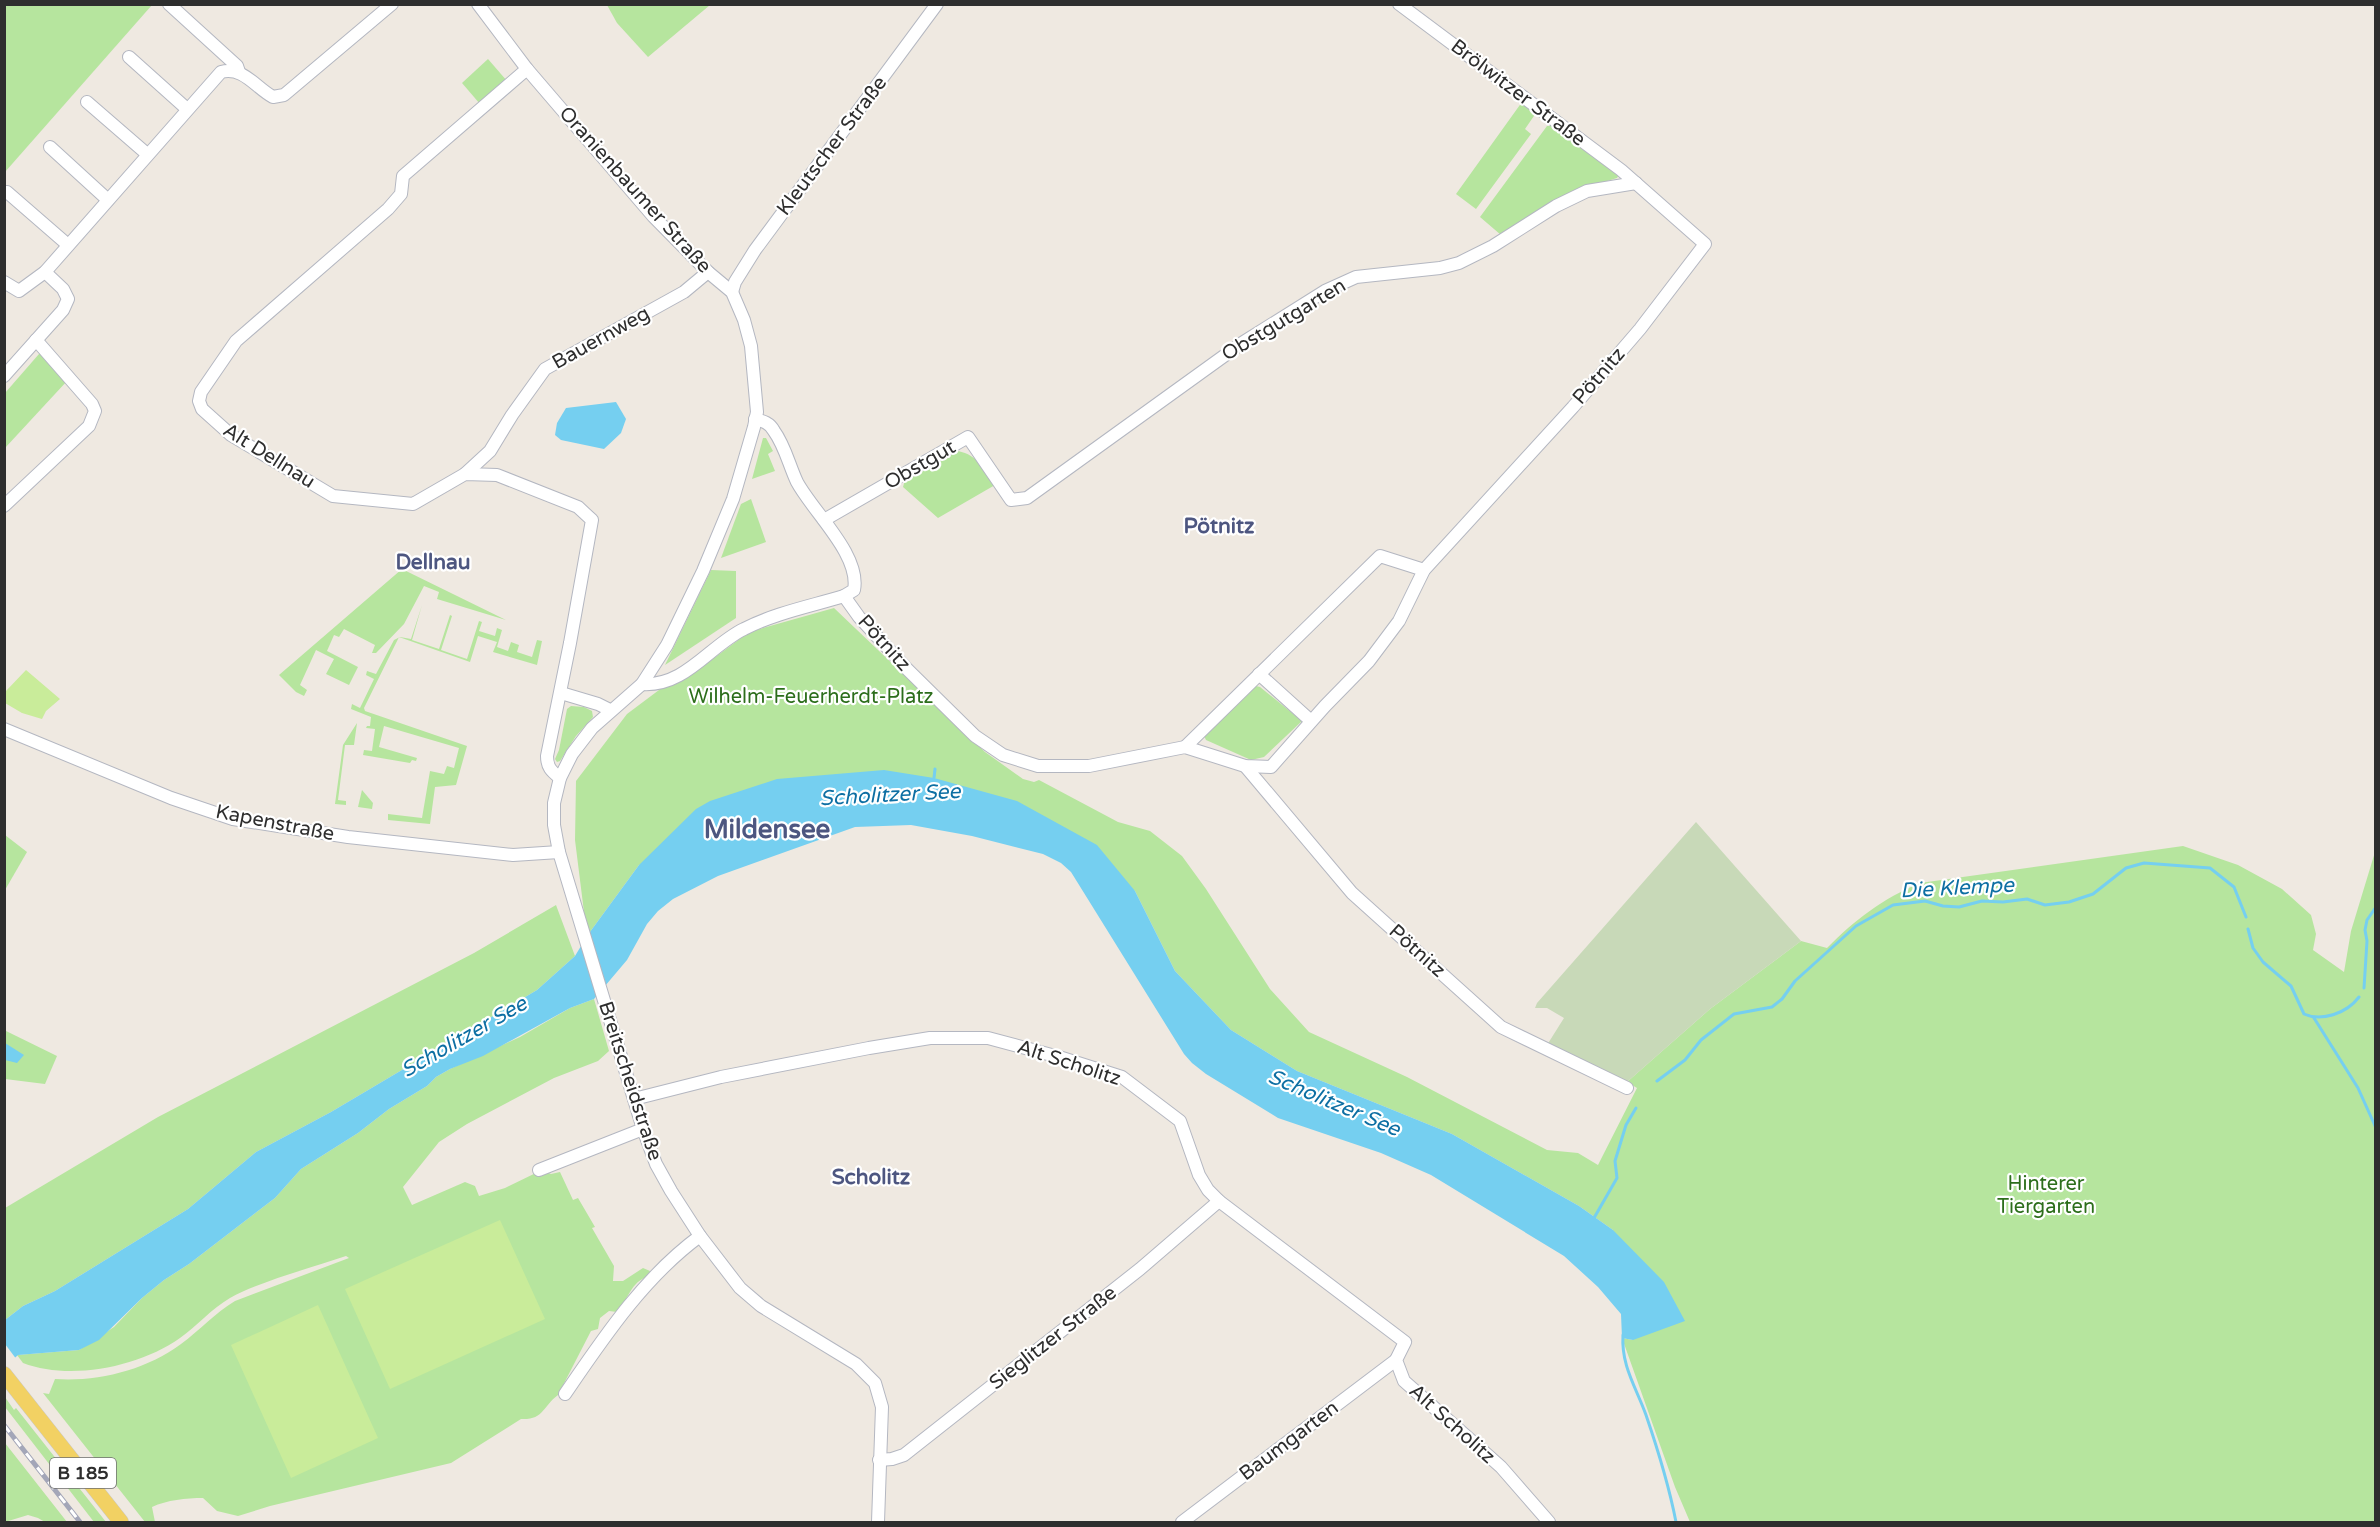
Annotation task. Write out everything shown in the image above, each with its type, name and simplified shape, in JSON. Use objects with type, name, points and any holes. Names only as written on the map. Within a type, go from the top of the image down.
[{"type":"main road","name":"B 185","points":[[4,1374],[121,1522]]},
{"type":"street","points":[[169,4],[237,66],[239,72]]},
{"type":"street","points":[[4,282],[19,291],[45,272],[221,72],[228,70],[239,72],[273,97],[284,95],[392,4]]},
{"type":"street","name":"Oranienbaumer Straße","points":[[477,4],[527,69],[653,216],[708,272],[732,292],[744,320],[751,346],[757,412],[733,498],[703,571],[667,645],[642,684],[610,710]]},
{"type":"street","name":"Kleutscher Straße","points":[[732,292],[735,282],[755,250],[937,4]]},
{"type":"street","name":"Brölwitzer Straße","points":[[1398,4],[1636,183]]},
{"type":"street","points":[[129,57],[187,109]]},
{"type":"street","name":"Alt Dellnau","points":[[527,69],[403,176],[401,194],[388,209],[236,340],[201,392],[200,399],[202,409],[231,435],[333,496],[413,504],[465,474],[497,474],[578,507],[592,519],[561,693],[547,756],[547,765],[560,778]]},
{"type":"street","points":[[87,102],[147,154]]},
{"type":"street","points":[[50,147],[108,200]]},
{"type":"street","name":"Obstgutgarten","points":[[1027,498],[1242,343],[1324,291],[1356,277],[1440,268],[1458,263],[1493,246],[1556,206],[1587,191],[1636,183]]},
{"type":"street","name":"Pötnitz","points":[[755,419],[770,424],[797,482],[851,564],[856,578],[854,590],[844,596],[859,617],[907,669],[975,736],[1002,755],[1038,766],[1089,766],[1185,747],[1245,766],[1271,767],[1311,721],[1369,661],[1399,621],[1424,570],[1573,407],[1640,328],[1705,244],[1636,183]]},
{"type":"street","points":[[7,192],[68,245]]},
{"type":"street","points":[[4,376],[63,310],[68,299],[63,288],[45,272]]},
{"type":"street","name":"Bauernweg","points":[[465,474],[490,451],[545,369],[684,292],[708,272]]},
{"type":"street","points":[[4,506],[89,426],[96,411],[36,340]]},
{"type":"street","name":"Obstgut","points":[[824,520],[968,437],[1011,500],[1027,498]]},
{"type":"street","points":[[490,451],[497,474]]},
{"type":"street","points":[[1185,747],[1380,556],[1424,570]]},
{"type":"street","points":[[642,684],[656,685],[671,679],[698,664],[742,629],[844,596]]},
{"type":"street","points":[[1259,674],[1311,721]]},
{"type":"street","points":[[559,852],[554,825],[554,803],[560,778],[580,742],[610,710],[561,693]]},
{"type":"street","name":"Kapenstraße","points":[[4,729],[171,798],[233,819],[326,834],[501,854],[529,855],[559,852]]},
{"type":"street","name":"Pötnitz","points":[[1245,766],[1352,893],[1501,1027],[1626,1088]]},
{"type":"street","name":"Breitscheidstraße","points":[[559,852],[643,1129],[656,1164],[700,1236],[751,1298],[856,1364],[870,1376],[878,1390],[882,1407],[878,1522]]},
{"type":"street","name":"Alt Scholitz","points":[[634,1099],[721,1077],[930,1038],[988,1038],[1122,1077],[1180,1121],[1199,1175],[1219,1202],[1405,1342],[1396,1360],[1404,1381],[1500,1467],[1549,1522]]},
{"type":"street","points":[[539,1170],[643,1129]]},
{"type":"street","name":"Sieglitzer Straße","points":[[879,1460],[892,1460],[903,1455],[1140,1269],[1219,1202]]},
{"type":"street","points":[[565,1394],[605,1335],[674,1256],[700,1236]]},
{"type":"street","name":"Baumgarten","points":[[1182,1522],[1396,1360]]},
{"type":"green space","points":[[4,5],[152,5],[5,172]]},
{"type":"green space","points":[[607,5],[710,5],[648,57],[617,23]]},
{"type":"green space","points":[[488,59],[507,81],[480,104],[462,83]]},
{"type":"green space","points":[[1522,102],[1536,113],[1525,129],[1531,134],[1476,209],[1456,194]]},
{"type":"green space","points":[[1547,126],[1557,126],[1620,173],[1617,178],[1578,190],[1501,235],[1480,217]]},
{"type":"green space","points":[[39,354],[42,354],[67,381],[5,448],[5,393]]},
{"type":"green space","points":[[763,438],[766,438],[773,451],[768,454],[775,471],[752,479]]},
{"type":"green space","points":[[958,451],[976,460],[995,485],[938,518],[903,487],[905,480]]},
{"type":"green space","points":[[751,499],[766,542],[721,558],[741,504]]},
{"type":"green space","points":[[402,569],[506,620],[437,599],[439,592],[424,586],[404,624],[376,653],[372,653],[375,645],[344,629],[339,637],[334,635],[327,651],[358,667],[349,685],[326,674],[334,659],[316,650],[300,685],[307,690],[304,696],[296,692],[279,675]]},
{"type":"green space","points":[[711,570],[736,571],[736,618],[665,665]]},
{"type":"green space","points":[[422,605],[412,640],[439,649],[450,615],[452,616],[441,650],[467,659],[479,621],[482,622],[479,631],[495,636],[497,628],[502,630],[497,647],[508,651],[511,642],[519,645],[517,652],[532,657],[537,640],[542,641],[537,665],[493,652],[497,642],[478,636],[470,662],[400,637],[411,639]]},
{"type":"green space","name":"Hinterer Tiergarten","points":[[834,608],[985,752],[1023,779],[1034,782],[1039,780],[1118,822],[1150,831],[1182,856],[1206,889],[1270,989],[1309,1032],[1407,1077],[1547,1150],[1578,1153],[1598,1165],[1637,1088],[1627,1082],[1710,1009],[1801,941],[1827,948],[1870,911],[1920,883],[2183,846],[2238,865],[2282,889],[2311,915],[2316,934],[2313,950],[2344,972],[2351,931],[2375,852],[2375,1522],[1690,1522],[1675,1487],[1622,1338],[1633,1340],[1613,1230],[1579,1206],[1452,1134],[1297,1071],[1231,1030],[1175,971],[1135,891],[934,778],[639,865],[587,936],[575,840],[576,781],[627,714],[663,687],[694,673],[749,632]]},
{"type":"green space","points":[[399,638],[364,708],[365,711],[467,746],[456,785],[435,787],[430,824],[388,820],[388,814],[422,818],[430,771],[444,774],[447,766],[454,768],[459,748],[384,726],[379,747],[417,758],[416,761],[412,760],[410,763],[363,755],[364,750],[372,751],[375,729],[366,728],[370,726],[371,717],[351,709],[352,704],[360,708],[374,679],[366,675],[367,671],[376,674],[394,640]]},
{"type":"green space","points":[[26,670],[60,699],[46,711],[42,719],[22,713],[5,703],[6,691]]},
{"type":"green space","points":[[1256,686],[1302,721],[1264,757],[1251,760],[1206,740],[1204,736]]},
{"type":"green space","points":[[571,706],[584,707],[592,711],[593,717],[557,762],[555,759],[567,709]]},
{"type":"green space","points":[[357,723],[354,745],[345,745],[338,800],[346,801],[346,805],[335,804],[343,745]]},
{"type":"green space","points":[[362,790],[373,803],[372,809],[358,807]]},
{"type":"green space","points":[[1696,822],[1801,941],[1710,1009],[1627,1082],[1547,1045],[1564,1018],[1547,1008],[1535,1008]]},
{"type":"green space","points":[[5,835],[27,852],[5,890]]},
{"type":"green space","points":[[556,905],[575,956],[537,990],[331,1112],[256,1152],[188,1209],[55,1291],[23,1306],[5,1320],[5,1208],[158,1117],[474,953]]},
{"type":"green space","points":[[594,999],[609,1051],[598,1061],[554,1078],[467,1124],[439,1142],[403,1187],[412,1205],[465,1182],[475,1186],[479,1196],[505,1188],[542,1170],[551,1174],[560,1172],[573,1200],[578,1198],[595,1227],[592,1228],[614,1266],[613,1281],[623,1281],[643,1268],[650,1271],[649,1276],[638,1282],[617,1312],[609,1311],[600,1318],[598,1329],[591,1331],[558,1395],[539,1415],[521,1419],[451,1463],[270,1506],[238,1516],[217,1511],[203,1498],[170,1501],[152,1507],[155,1522],[145,1522],[43,1393],[49,1394],[55,1379],[105,1376],[153,1361],[181,1344],[235,1301],[349,1258],[346,1256],[271,1280],[242,1292],[223,1302],[180,1338],[145,1357],[125,1363],[83,1371],[62,1371],[23,1363],[17,1355],[79,1350],[114,1327],[142,1298],[164,1280],[189,1264],[275,1198],[301,1169],[358,1133],[389,1109],[450,1069],[520,1037],[570,1008]]},
{"type":"green space","points":[[4,1030],[57,1056],[45,1084],[5,1079]]},
{"type":"green space","points":[[500,1220],[545,1319],[390,1389],[345,1289]]},
{"type":"green space","points":[[318,1305],[378,1438],[291,1478],[231,1345]]},
{"type":"green space","points":[[5,1397],[106,1522],[94,1522],[5,1407]]},
{"type":"green space","points":[[4,1443],[67,1522],[45,1522],[28,1515],[5,1522]]},
{"type":"water","points":[[616,402],[626,419],[621,433],[604,449],[561,440],[555,435],[557,423],[566,408]]},
{"type":"water","name":"Scholitzer See","points":[[884,770],[934,778],[1017,801],[1097,845],[1135,891],[1175,971],[1231,1030],[1297,1071],[1452,1134],[1579,1206],[1613,1230],[1664,1282],[1685,1321],[1633,1340],[1622,1338],[1621,1314],[1598,1287],[1564,1256],[1431,1175],[1381,1153],[1278,1118],[1206,1074],[1184,1054],[1071,872],[1061,863],[1043,854],[972,836],[911,825],[855,827],[718,876],[673,899],[647,924],[627,960],[594,999],[570,1008],[483,1056],[436,1077],[427,1086],[301,1169],[275,1198],[189,1264],[164,1280],[99,1340],[79,1350],[18,1355],[5,1367],[5,1320],[23,1306],[55,1291],[188,1209],[256,1152],[331,1112],[537,990],[575,956],[639,865],[696,809],[710,801],[777,779]]},
{"type":"water","points":[[5,1043],[24,1055],[17,1063],[5,1060]]},
{"type":"pier","points":[[5,1344],[17,1360],[4,1370]]},
{"type":"waterway","points":[[934,778],[935,769]]},
{"type":"waterway","name":"Die Klempe","points":[[1657,1081],[1685,1060],[1701,1040],[1734,1014],[1772,1007],[1782,999],[1795,981],[1856,926],[1893,905],[1925,901],[1959,907],[1982,901],[2003,902],[2027,899],[2045,905],[2069,902],[2093,894],[2126,868],[2144,863],[2210,868],[2234,887],[2246,917]]},
{"type":"waterway","name":"Die Klempe","points":[[2364,988],[2367,941],[2365,930],[2367,920],[2376,907]]},
{"type":"waterway","name":"Die Klempe","points":[[2248,929],[2253,948],[2263,962],[2291,986],[2304,1014],[2318,1017],[2341,1012],[2359,997]]},
{"type":"waterway","points":[[2314,1018],[2358,1088],[2376,1128]]},
{"type":"waterway","name":"Die Klempe","points":[[1594,1218],[1617,1178],[1615,1161],[1626,1125],[1636,1108]]},
{"type":"waterway","points":[[1623,1335],[1624,1357],[1655,1441],[1676,1522]]},
{"type":"railway","points":[[4,1425],[80,1522]]},
{"type":"district","name":"Pötnitz","points":[[1219,526]]},
{"type":"district","name":"Dellnau","points":[[433,562]]},
{"type":"district","name":"Mildensee","points":[[767,829]]},
{"type":"district","name":"Scholitz","points":[[871,1177]]},
{"type":"park label","name":"Wilhelm-Feuerherdt-Platz","points":[[811,697]]}]
